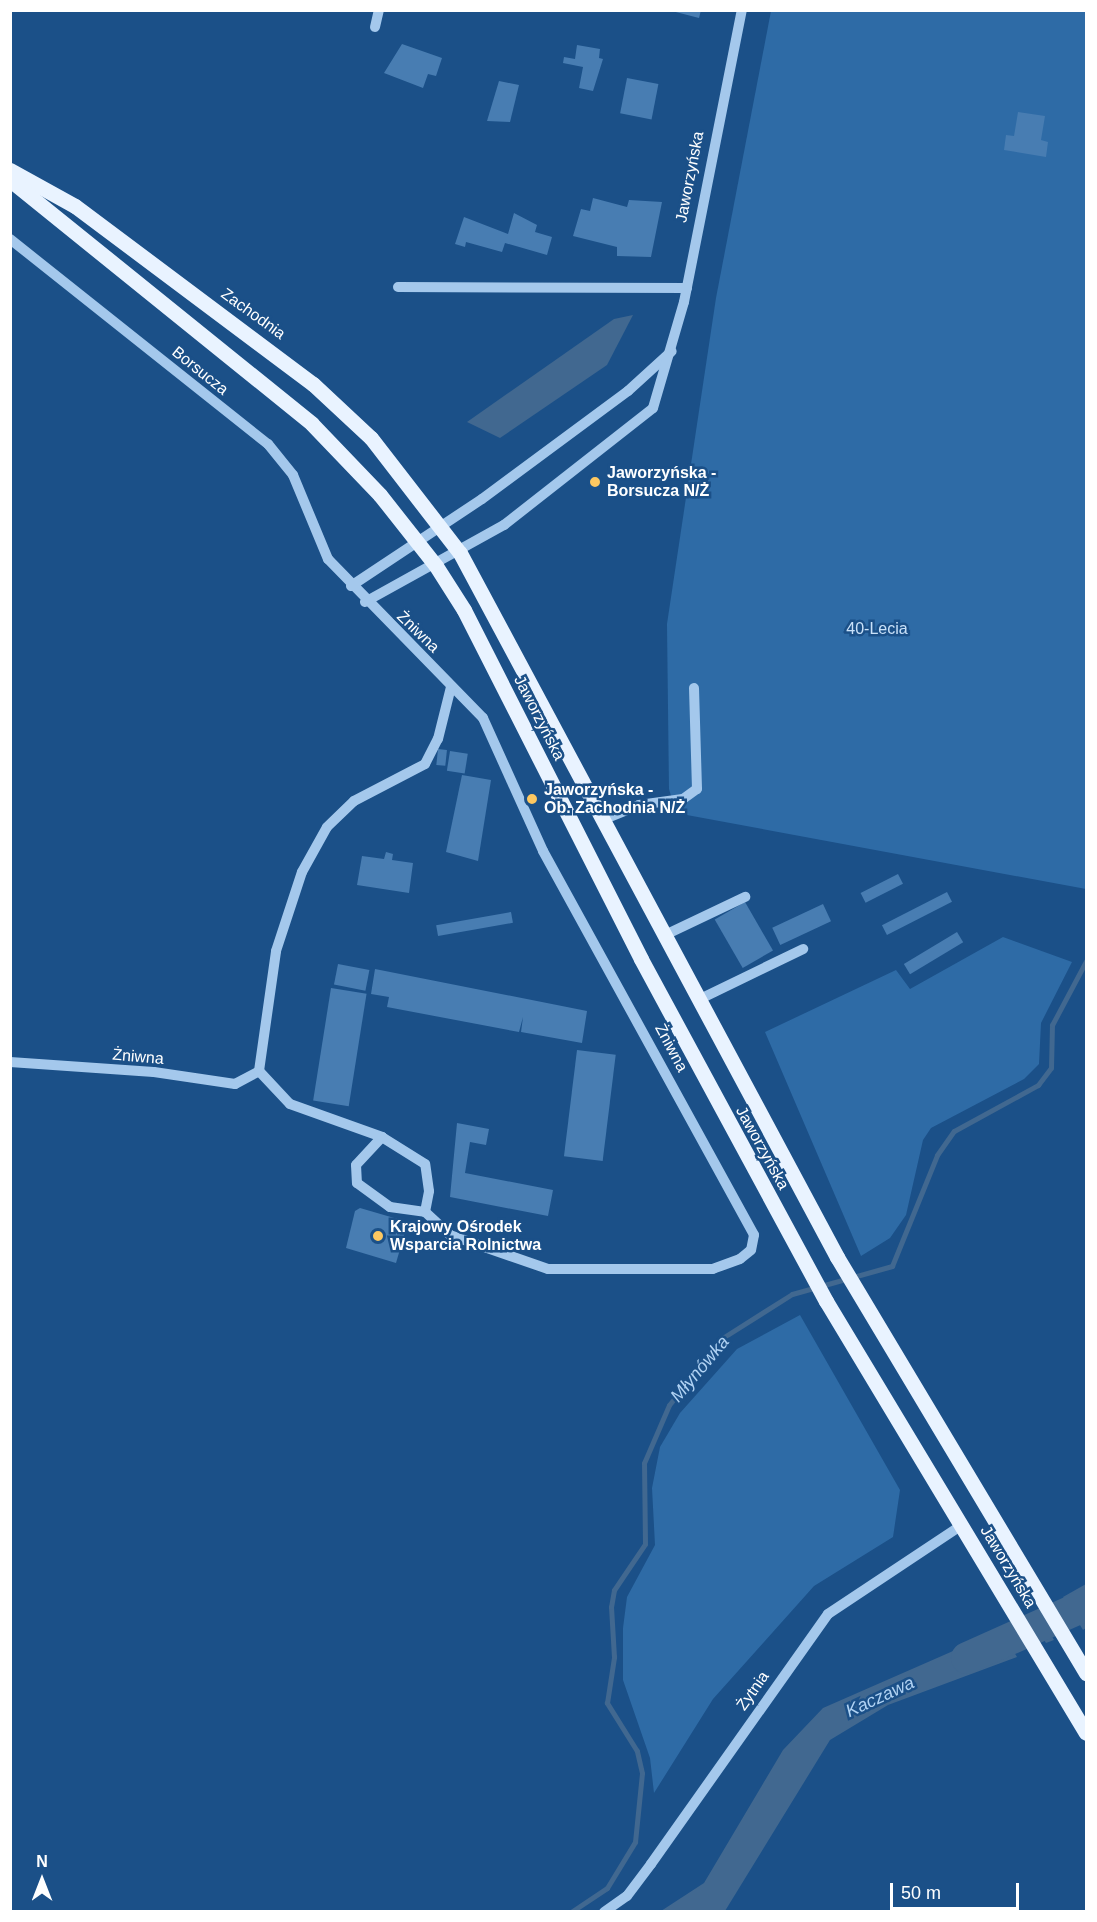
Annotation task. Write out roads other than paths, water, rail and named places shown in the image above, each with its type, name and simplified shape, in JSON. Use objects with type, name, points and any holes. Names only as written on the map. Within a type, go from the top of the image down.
[{"type":"main road","name":"Zachodnia","points":[[10,170],[75,206],[314,384],[370,438],[440,526]]},
{"type":"main road","points":[[10,180],[312,424],[418,541]]},
{"type":"main road","name":"Jaworzyńska","points":[[440,526],[460,553],[837,1257],[1084,1670]]},
{"type":"main road","name":"Jaworzyńska","points":[[418,541],[464,610],[657,990],[826,1301],[1086,1733]]},
{"type":"street","points":[[375,27],[379,10]]},
{"type":"street","name":"Jaworzyńska","points":[[436,566],[460,553],[639,423],[661,394],[687,288],[742,10]]},
{"type":"street","name":"Borsucza","points":[[10,239],[268,444],[293,475],[328,560],[351,586]]},
{"type":"street","points":[[398,287],[687,288]]},
{"type":"street","points":[[351,586],[440,526],[628,391],[672,351]]},
{"type":"street","points":[[365,602],[436,566]]},
{"type":"street","name":"Żniwna","points":[[351,586],[483,718],[499,745],[543,851],[754,1235],[751,1250],[740,1259],[713,1269],[548,1269],[450,1235],[425,1212]]},
{"type":"street","points":[[382,1137],[356,1165],[357,1183],[390,1207],[425,1212],[429,1191],[425,1164],[382,1137],[290,1104],[259,1071],[276,951],[302,872],[327,827],[354,801],[425,764],[438,739],[451,687]]},
{"type":"street","points":[[602,820],[639,805],[683,799],[697,789],[694,688]]},
{"type":"street","points":[[665,935],[745,897]]},
{"type":"street","points":[[698,1000],[803,949]]},
{"type":"street","name":"Żniwna","points":[[10,1062],[154,1072],[236,1084],[259,1071]]},
{"type":"street","name":"Żytnia","points":[[604,1911],[627,1896],[828,1614],[962,1525]]},
{"type":"water","points":[[633,315],[607,365],[500,438],[467,422],[614,319]]},
{"type":"water","points":[[1086,1584],[1086,1628],[1083,1630],[1063,1597]]},
{"type":"water","points":[[1039,1615],[1054,1640],[1046,1643],[1030,1618]]},
{"type":"water","points":[[1001,1630],[1017,1657],[888,1705],[830,1740],[725,1911],[661,1911],[704,1883],[783,1750],[823,1708]]},
{"type":"waterway","name":"Młynówka","points":[[571,1912],[607,1888],[635,1842],[642,1773],[637,1751],[607,1703],[614,1657],[611,1607],[614,1590],[645,1544],[644,1463],[669,1405],[724,1337],[792,1294],[892,1266],[937,1155],[954,1131],[1038,1085],[1051,1068],[1052,1025],[1086,961]]},
{"type":"waterway","name":"Kaczawa","points":[[967,1658],[1086,1605]]},
{"type":"place","name":"Jaworzyńska - Borsucza N/Ż","points":[[595,482]]},
{"type":"place","name":"Jaworzyńska - Ob. Zachodnia N/Ż","points":[[532,799]]},
{"type":"place","name":"Krajowy Ośrodek Wsparcia Rolnictwa","points":[[378,1236]]},
{"type":"park label","name":"40-Lecia","points":[[877,629]]}]
